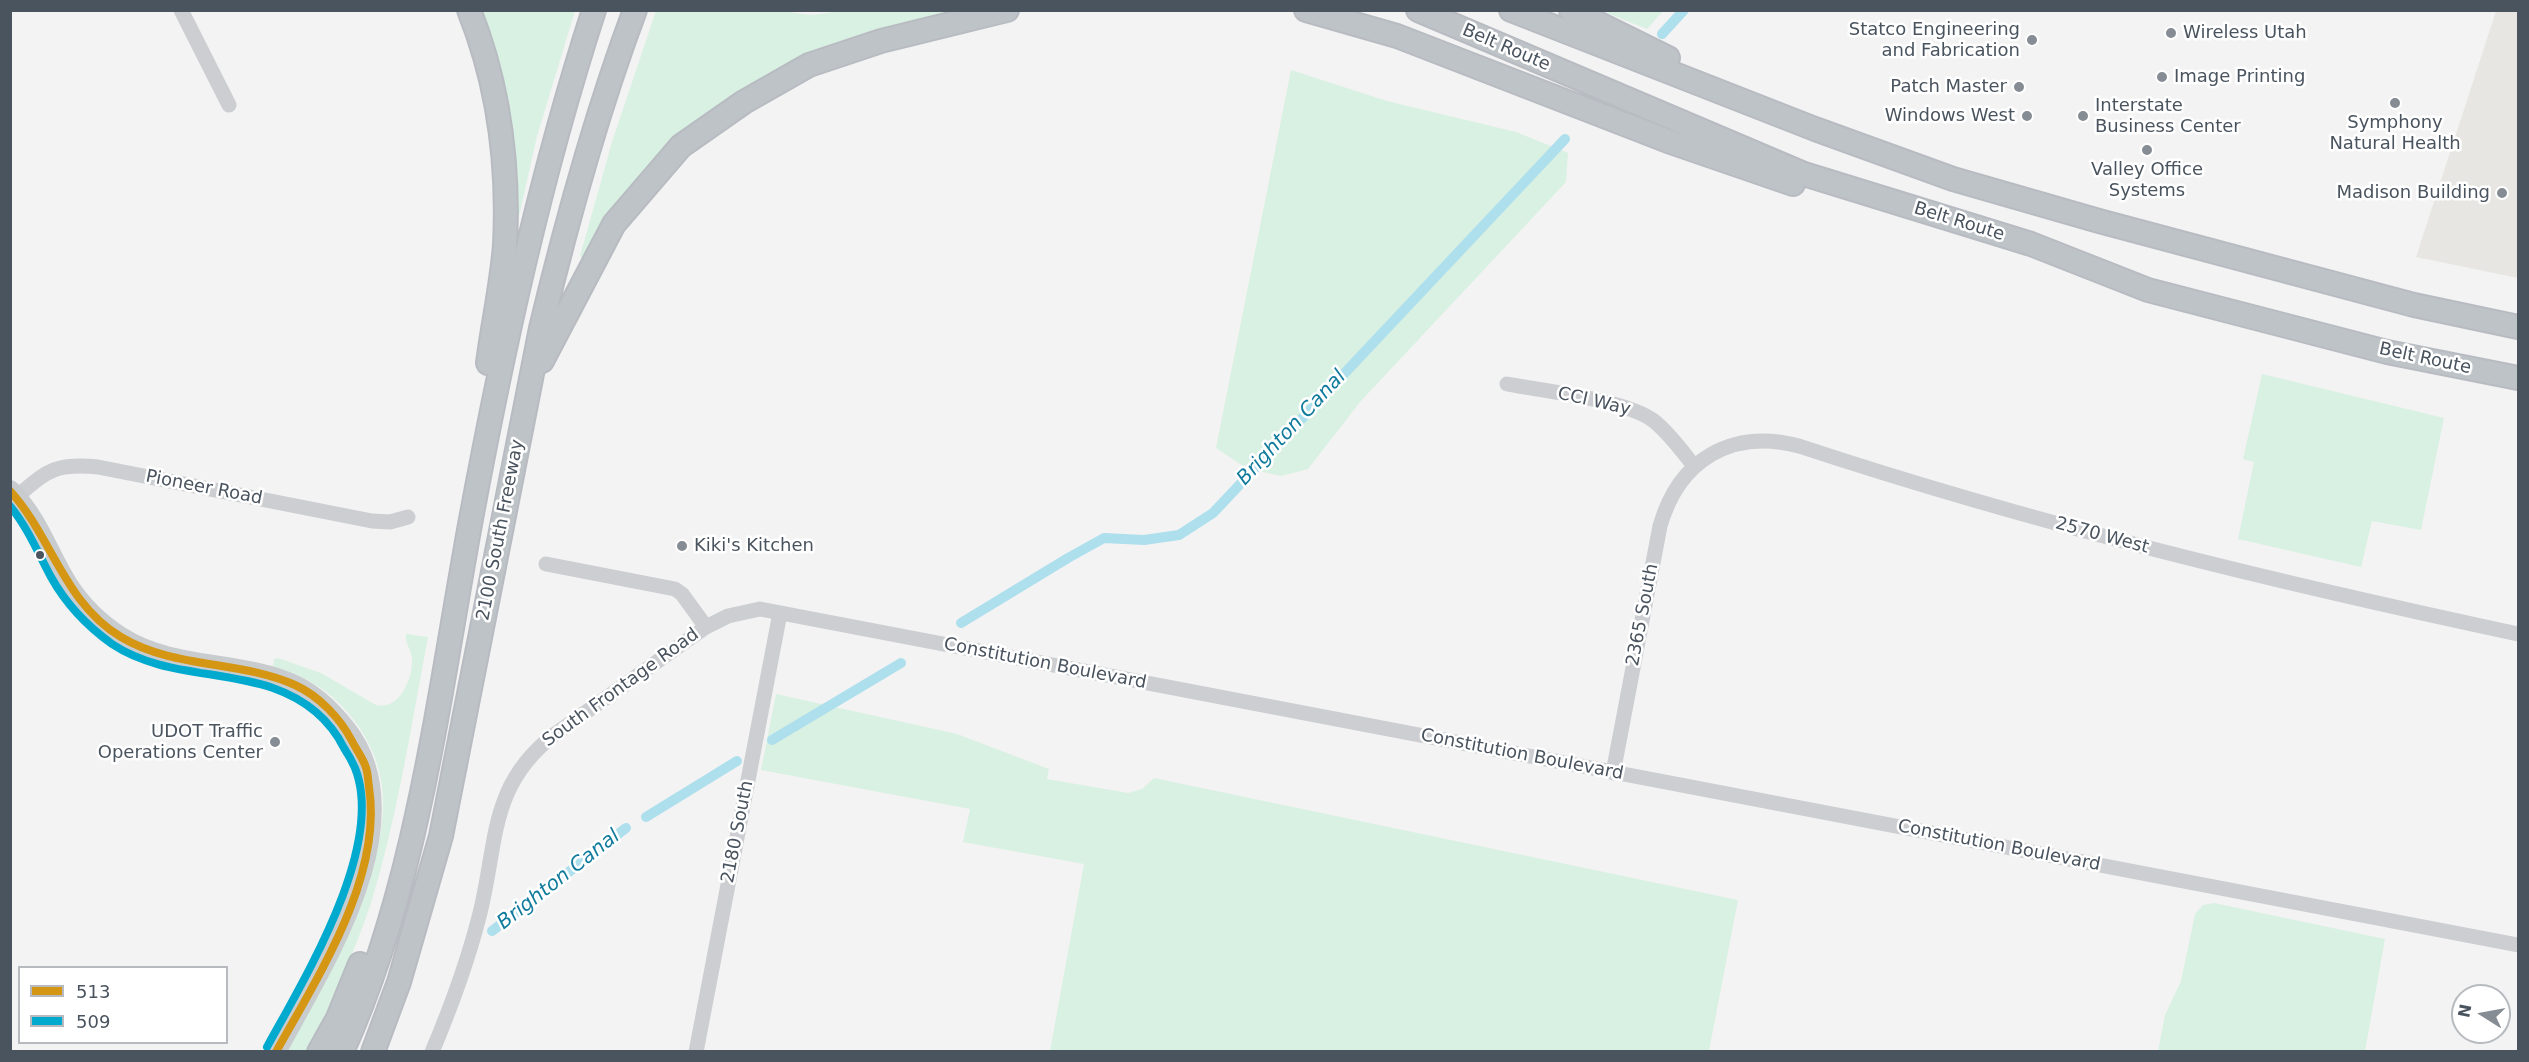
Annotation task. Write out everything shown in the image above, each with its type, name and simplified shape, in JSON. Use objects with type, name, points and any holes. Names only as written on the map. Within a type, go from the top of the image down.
[{"type":"highway","points":[[469,10],[483,45],[498,109],[506,173],[504,246],[483,397],[471,519]]},
{"type":"highway","name":"2100 South Freeway","points":[[342,1052],[382,944],[405,873],[435,728],[471,519],[518,284],[570,83],[594,10]]},
{"type":"highway","name":"2100 South Freeway","points":[[375,1052],[420,916],[441,836],[541,328],[592,134],[635,10]]},
{"type":"highway","points":[[530,387],[576,293],[615,224],[681,146],[744,102],[809,65],[881,41],[1007,10]]},
{"type":"highway","points":[[1306,10],[1397,36],[1668,141],[1767,175],[2012,255],[2148,290]]},
{"type":"highway","name":"Belt Route","points":[[1418,10],[1804,174],[2031,244],[2148,290],[2387,352],[2518,378]]},
{"type":"highway","name":"Belt Route","points":[[1511,10],[1815,129],[1953,179],[2099,221],[2414,305],[2518,327]]},
{"type":"highway","points":[[1571,10],[1815,129]]},
{"type":"highway","points":[[319,1052],[338,1018],[385,904],[410,823],[435,728]]},
{"type":"main road","points":[[13,496],[33,517],[68,585],[92,614],[113,632],[133,644],[156,653],[295,685],[316,698],[334,714],[354,739],[368,772],[373,802],[372,827],[363,865],[345,917],[276,1052]]},
{"type":"street","points":[[182,10],[229,105]]},
{"type":"street","name":"CCI Way","points":[[1507,384],[1616,405],[1639,412],[1660,426],[1694,466]]},
{"type":"street","name":"2570 West","points":[[1694,466],[1713,453],[1737,444],[1761,440],[1786,442],[2128,544],[2344,597],[2518,634]]},
{"type":"street","name":"Pioneer Road","points":[[13,496],[44,475],[73,464],[372,521],[390,522],[408,517]]},
{"type":"street","name":"2365 South","points":[[1613,773],[1660,526],[1674,489],[1694,466]]},
{"type":"street","points":[[546,564],[675,589],[682,594],[706,627]]},
{"type":"street","name":"Constitution Boulevard","points":[[706,627],[728,616],[746,611],[760,609],[780,612],[2518,945]]},
{"type":"street","name":"2180 South","points":[[696,1052],[780,612]]},
{"type":"street","name":"South Frontage Road","points":[[432,1052],[465,967],[480,912],[503,800],[520,768],[541,745],[555,734],[706,627]]},
{"type":"shaded area","points":[[2496,11],[2518,11],[2518,278],[2416,257]]},
{"type":"green space","points":[[772,10],[811,15],[852,10],[964,11],[724,105],[585,261],[580,256],[612,142],[656,11]]},
{"type":"green space","points":[[471,11],[575,11],[537,136],[510,256]]},
{"type":"green space","points":[[1602,11],[1663,11],[1647,29]]},
{"type":"green space","points":[[1291,70],[1387,101],[1516,132],[1568,153],[1566,182],[1360,402],[1308,469],[1281,476],[1246,468],[1216,448]]},
{"type":"green space","points":[[2262,374],[2444,418],[2421,530],[2372,521],[2361,567],[2238,539],[2254,462],[2243,459]]},
{"type":"green space","points":[[406,634],[428,637],[403,773],[380,873],[357,942],[308,1051],[287,1051],[362,894],[381,834],[383,803],[380,773],[369,743],[349,714],[315,684],[305,678],[273,667],[274,659],[278,658],[321,673],[374,704],[382,706],[390,704],[402,694],[409,678],[412,657]]},
{"type":"green space","points":[[776,694],[957,734],[1049,769],[1047,779],[1128,793],[1142,789],[1154,778],[1738,900],[1709,1051],[1050,1051],[1084,864],[963,842],[970,809],[761,770]]},
{"type":"green space","points":[[2214,903],[2385,939],[2365,1051],[2158,1051],[2165,1015],[2181,981],[2195,914],[2203,905]]},
{"type":"waterway","name":"Brighton Canal","points":[[1662,34],[1684,10]]},
{"type":"waterway","name":"Brighton Canal","points":[[961,623],[1104,538],[1144,540],[1179,535],[1213,513],[1565,139]]},
{"type":"waterway","name":"Brighton Canal","points":[[772,740],[901,663]]},
{"type":"waterway","name":"Brighton Canal","points":[[646,817],[737,761]]},
{"type":"waterway","name":"Brighton Canal","points":[[492,931],[626,828]]},
{"type":"transit line","name":"513","points":[[10,491],[37,528],[72,588],[102,623],[121,637],[141,647],[185,660],[252,671],[295,685],[320,701],[335,716],[364,762],[368,776],[371,821],[366,856],[357,890],[328,958],[276,1052]]},
{"type":"transit line","name":"509","points":[[10,506],[63,596],[94,630],[112,644],[150,662],[253,682],[295,698],[314,711],[331,728],[354,765],[362,800],[360,835],[351,873],[319,949],[267,1047]]},
{"type":"place","name":"Wireless Utah","points":[[2171,33]]},
{"type":"place","name":"Statco Engineering and Fabrication","points":[[2032,40]]},
{"type":"place","name":"Image Printing","points":[[2162,77]]},
{"type":"place","name":"Patch Master","points":[[2019,87]]},
{"type":"place","name":"Symphony Natural Health","points":[[2395,103]]},
{"type":"place","name":"Windows West","points":[[2027,116]]},
{"type":"place","name":"Interstate Business Center","points":[[2083,116]]},
{"type":"place","name":"Valley Office Systems","points":[[2147,150]]},
{"type":"place","name":"Madison Building","points":[[2502,193]]},
{"type":"place","name":"Kiki's Kitchen","points":[[682,546]]},
{"type":"place","name":"UDOT Traffic Operations Center","points":[[275,742]]}]
